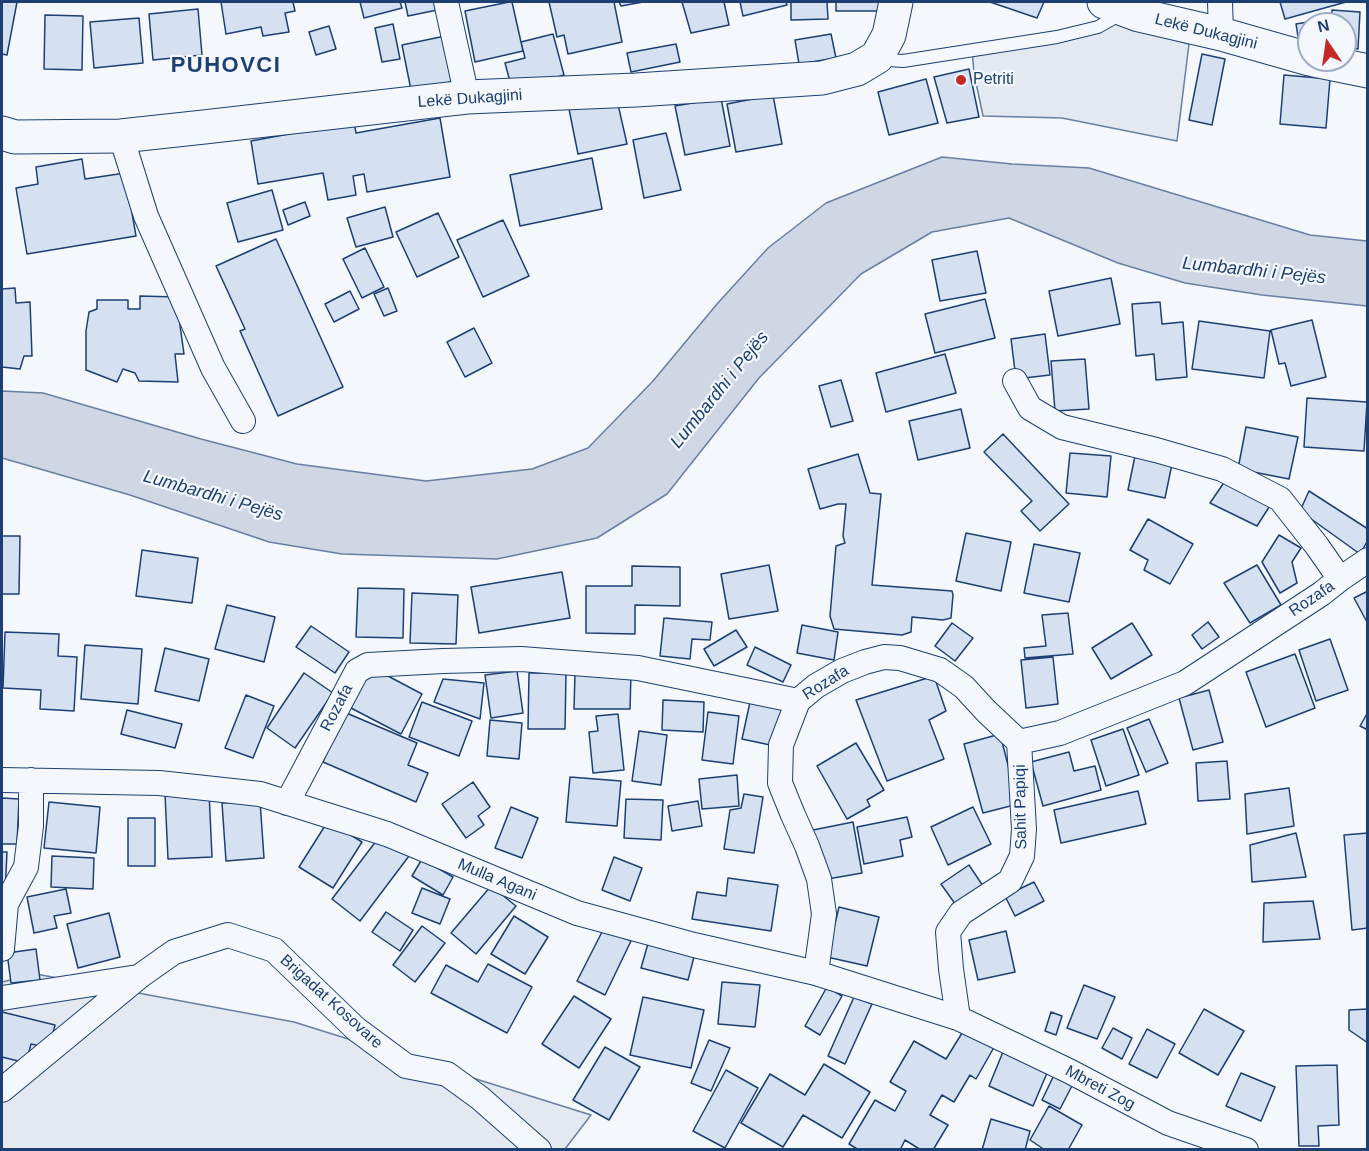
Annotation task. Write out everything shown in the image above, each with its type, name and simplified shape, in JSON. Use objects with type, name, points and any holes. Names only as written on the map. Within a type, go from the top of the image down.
[{"type":"street","points":[[446,2],[467,97]]},
{"type":"street","points":[[877,57],[890,35],[896,2]]},
{"type":"street","points":[[1220,2],[1221,34]]},
{"type":"street","name":"Lekë Dukagjini","points":[[1115,6],[1139,15],[1221,34],[1297,56]]},
{"type":"street","name":"Lekë Dukagjini","points":[[2,133],[15,137],[121,135],[467,97],[636,90],[822,78],[857,69],[877,57]]},
{"type":"street","points":[[121,135],[146,216],[213,368],[243,421]]},
{"type":"street","name":"Rozafa","points":[[1015,381],[1030,408],[1062,427],[1222,469],[1280,499],[1340,579]]},
{"type":"street","name":"Rozafa","points":[[287,802],[357,671],[368,666],[521,659],[638,668],[798,701],[816,686],[842,671],[875,659],[900,658],[940,670],[964,687],[1018,742],[1060,733],[1185,683],[1368,561]]},
{"type":"street","points":[[798,701],[781,745],[780,783],[819,879],[824,914],[816,973]]},
{"type":"street","name":"Sahit Papiqi","points":[[958,1018],[948,932],[961,913],[1010,881],[1022,856],[1024,829],[1018,742]]},
{"type":"street","name":"Mulla Agani","points":[[2,780],[159,783],[260,794],[387,834],[577,913],[694,945],[816,973],[958,1018]]},
{"type":"street","points":[[2,949],[6,904],[27,867],[31,826],[31,780]]},
{"type":"street","name":"Brigadat Kosovare","points":[[2,1090],[141,976],[174,952],[228,935],[274,950],[356,1029],[406,1066],[447,1074],[480,1098],[539,1149]]},
{"type":"street","points":[[2,998],[141,976]]},
{"type":"street","name":"Mbreti Zog","points":[[958,1018],[1069,1071],[1168,1123],[1246,1149]]},
{"type":"lane","points":[[877,57],[903,61],[1057,37],[1098,27],[1115,6]]},
{"type":"shaded area","points":[[1110,20],[1189,44],[1177,141],[1062,118],[983,116],[974,73],[972,50]]},
{"type":"shaded area","points":[[36,974],[294,1022],[591,1115],[565,1149],[2,1149],[2,982]]},
{"type":"water","name":"Lumbardhi i Pejës","points":[[942,157],[1089,168],[1310,235],[1367,241],[1367,306],[1262,295],[1185,283],[1118,263],[1009,218],[932,232],[861,274],[759,378],[667,494],[597,538],[497,559],[342,554],[269,542],[130,495],[2,458],[2,391],[43,393],[297,464],[426,481],[532,469],[588,448],[653,381],[717,304],[768,248],[826,203]]},
{"type":"building","points":[[2,2],[17,2],[7,55],[2,54]]},
{"type":"building","points":[[221,2],[293,2],[295,11],[285,13],[289,32],[263,36],[261,27],[226,34]]},
{"type":"building","points":[[360,2],[400,2],[402,8],[364,18]]},
{"type":"building","points":[[405,2],[445,2],[447,8],[408,16]]},
{"type":"building","points":[[512,2],[523,51],[475,62],[465,11]]},
{"type":"building","points":[[549,2],[614,2],[622,42],[568,54],[564,35],[557,37]]},
{"type":"building","points":[[619,2],[643,2],[621,6]]},
{"type":"building","points":[[682,2],[724,2],[729,25],[691,33]]},
{"type":"building","points":[[740,2],[786,2],[787,5],[743,16]]},
{"type":"building","points":[[791,2],[827,2],[828,19],[791,20]]},
{"type":"building","points":[[836,2],[886,2],[886,11],[836,11]]},
{"type":"building","points":[[990,2],[1044,2],[1037,18]]},
{"type":"building","points":[[1280,2],[1346,2],[1310,12],[1297,12],[1297,16],[1285,19]]},
{"type":"building","points":[[198,9],[202,55],[153,60],[149,14]]},
{"type":"building","points":[[1332,10],[1360,12],[1358,49],[1357,12],[1332,12]]},
{"type":"building","points":[[45,15],[83,16],[82,70],[44,69]]},
{"type":"building","points":[[139,18],[143,63],[94,68],[90,22]]},
{"type":"building","points":[[393,24],[400,59],[382,62],[375,28]]},
{"type":"building","points":[[329,26],[336,49],[316,55],[309,32]]},
{"type":"building","points":[[553,34],[564,75],[512,89],[505,63],[525,58],[521,42]]},
{"type":"building","points":[[831,34],[836,58],[799,64],[795,40]]},
{"type":"building","points":[[450,35],[460,80],[411,90],[402,45]]},
{"type":"building","points":[[676,44],[680,62],[631,72],[627,53]]},
{"type":"building","points":[[1202,54],[1225,59],[1212,125],[1189,120]]},
{"type":"building","points":[[969,69],[979,117],[947,123],[934,77]]},
{"type":"building","points":[[1284,75],[1330,79],[1326,128],[1280,124]]},
{"type":"building","points":[[926,79],[938,123],[889,135],[878,92]]},
{"type":"building","points":[[773,95],[782,144],[736,152],[727,104]]},
{"type":"building","points":[[721,98],[730,146],[685,155],[675,106]]},
{"type":"building","points":[[617,100],[627,144],[578,154],[569,109]]},
{"type":"building","points":[[440,118],[450,177],[367,192],[364,174],[353,176],[356,195],[328,200],[323,173],[258,184],[251,141],[354,122],[356,133]]},
{"type":"building","points":[[666,133],[681,190],[644,198],[633,140]]},
{"type":"building","points":[[592,158],[602,209],[520,226],[510,175]]},
{"type":"building","points":[[82,159],[85,179],[125,173],[136,236],[27,254],[16,188],[38,184],[36,167]]},
{"type":"building","points":[[272,190],[283,230],[238,242],[227,203]]},
{"type":"building","points":[[305,202],[310,216],[288,225],[283,210]]},
{"type":"building","points":[[385,207],[393,237],[356,247],[347,218]]},
{"type":"building","points":[[438,213],[459,257],[417,277],[396,232]]},
{"type":"building","points":[[503,220],[529,276],[483,297],[457,240]]},
{"type":"building","points":[[276,239],[343,387],[278,416],[240,331],[245,329],[216,266]]},
{"type":"building","points":[[365,248],[384,287],[362,298],[343,259]]},
{"type":"building","points":[[977,251],[986,293],[940,301],[932,260]]},
{"type":"building","points":[[1111,278],[1120,324],[1058,336],[1049,291]]},
{"type":"building","points":[[15,288],[16,303],[30,302],[32,356],[24,356],[20,369],[2,367],[2,289]]},
{"type":"building","points":[[388,288],[397,311],[384,316],[374,294]]},
{"type":"building","points":[[350,291],[359,309],[334,322],[325,304]]},
{"type":"building","points":[[140,296],[176,297],[184,354],[175,354],[178,382],[139,381],[135,373],[123,369],[117,382],[86,370],[86,331],[89,312],[97,309],[97,300],[128,300],[128,309],[140,309]]},
{"type":"building","points":[[985,299],[995,338],[935,353],[925,314]]},
{"type":"building","points":[[1160,302],[1162,324],[1183,322],[1187,377],[1156,380],[1154,354],[1136,356],[1132,304]]},
{"type":"building","points":[[1312,320],[1326,377],[1291,386],[1285,363],[1279,364],[1271,330]]},
{"type":"building","points":[[1199,321],[1270,331],[1264,378],[1192,369]]},
{"type":"building","points":[[474,328],[492,363],[465,377],[447,342]]},
{"type":"building","points":[[1045,334],[1050,375],[1016,379],[1011,339]]},
{"type":"building","points":[[945,354],[956,393],[886,412],[876,373]]},
{"type":"building","points":[[1085,359],[1089,409],[1055,411],[1051,361]]},
{"type":"building","points":[[841,380],[853,421],[831,427],[819,386]]},
{"type":"building","points":[[1307,398],[1367,402],[1364,451],[1304,447]]},
{"type":"building","points":[[961,409],[970,448],[918,460],[909,421]]},
{"type":"building","points":[[1246,427],[1298,437],[1289,479],[1238,469]]},
{"type":"building","points":[[1003,434],[1069,504],[1040,531],[1021,511],[1032,501],[984,452]]},
{"type":"building","points":[[1070,453],[1111,456],[1107,497],[1066,493]]},
{"type":"building","points":[[858,454],[870,493],[881,494],[872,585],[952,591],[951,618],[943,620],[912,617],[911,632],[902,635],[834,629],[830,616],[836,546],[845,543],[843,536],[846,504],[820,509],[808,469]]},
{"type":"building","points":[[1135,456],[1172,464],[1165,498],[1128,490]]},
{"type":"building","points":[[1225,481],[1271,504],[1257,526],[1210,503]]},
{"type":"building","points":[[1309,491],[1368,529],[1368,540],[1360,554],[1300,511]]},
{"type":"building","points":[[1148,519],[1193,544],[1170,584],[1144,570],[1148,560],[1130,550]]},
{"type":"building","points":[[966,533],[1011,542],[1001,591],[956,581]]},
{"type":"building","points":[[1279,535],[1301,548],[1292,562],[1297,583],[1280,593],[1262,562]]},
{"type":"building","points":[[2,536],[20,536],[19,594],[2,594]]},
{"type":"building","points":[[1034,544],[1080,553],[1069,602],[1024,593]]},
{"type":"building","points":[[142,550],[198,558],[192,603],[136,596]]},
{"type":"building","points":[[769,565],[778,611],[729,619],[721,574]]},
{"type":"building","points":[[1257,565],[1281,605],[1250,623],[1224,583]]},
{"type":"building","points":[[632,566],[680,567],[680,606],[635,605],[635,634],[586,633],[586,586],[632,586]]},
{"type":"building","points":[[562,572],[570,618],[479,633],[471,587]]},
{"type":"building","points":[[358,588],[404,589],[403,638],[356,637]]},
{"type":"building","points":[[1368,591],[1368,624],[1354,598]]},
{"type":"building","points":[[412,593],[458,595],[456,644],[410,643]]},
{"type":"building","points":[[227,605],[275,617],[264,662],[215,649]]},
{"type":"building","points":[[1068,613],[1073,654],[1025,658],[1024,648],[1046,646],[1042,615]]},
{"type":"building","points":[[664,618],[712,622],[710,640],[692,639],[690,659],[660,656]]},
{"type":"building","points":[[1208,622],[1219,637],[1202,649],[1192,635]]},
{"type":"building","points":[[952,623],[973,638],[955,661],[935,646]]},
{"type":"building","points":[[1132,623],[1152,655],[1111,679],[1092,648]]},
{"type":"building","points":[[802,625],[838,632],[834,660],[797,653]]},
{"type":"building","points":[[311,626],[349,652],[335,673],[296,647]]},
{"type":"building","points":[[736,630],[747,647],[714,666],[704,649]]},
{"type":"building","points":[[5,632],[59,634],[58,656],[77,657],[74,711],[40,709],[41,690],[3,688]]},
{"type":"building","points":[[1330,639],[1348,690],[1316,701],[1299,650]]},
{"type":"building","points":[[85,645],[142,649],[138,704],[81,699]]},
{"type":"building","points":[[755,647],[791,665],[783,682],[747,665]]},
{"type":"building","points":[[165,648],[209,659],[199,701],[155,691]]},
{"type":"building","points":[[1295,654],[1315,708],[1266,727],[1246,672]]},
{"type":"building","points":[[1053,657],[1058,704],[1026,708],[1021,660]]},
{"type":"building","points":[[371,667],[422,694],[401,734],[349,707]]},
{"type":"building","points":[[517,671],[523,713],[491,718],[485,675]]},
{"type":"building","points":[[304,673],[333,693],[295,748],[267,728]]},
{"type":"building","points":[[529,673],[566,673],[565,729],[528,729]]},
{"type":"building","points":[[575,673],[631,673],[630,709],[574,709]]},
{"type":"building","points":[[934,676],[946,711],[929,720],[944,759],[887,781],[856,700]]},
{"type":"building","points":[[443,679],[484,683],[480,719],[434,702]]},
{"type":"building","points":[[1209,690],[1223,742],[1193,750],[1179,698]]},
{"type":"building","points":[[246,695],[274,706],[253,758],[225,748]]},
{"type":"building","points":[[663,700],[704,702],[703,732],[662,730]]},
{"type":"building","points":[[422,702],[472,721],[459,756],[409,737]]},
{"type":"building","points":[[750,702],[782,708],[775,746],[742,739]]},
{"type":"building","points":[[127,710],[182,724],[175,748],[121,734]]},
{"type":"building","points":[[344,712],[417,743],[408,765],[428,773],[416,802],[323,762]]},
{"type":"building","points":[[708,712],[739,716],[733,764],[702,760]]},
{"type":"building","points":[[1368,712],[1368,730],[1360,726]]},
{"type":"building","points":[[618,714],[624,770],[593,773],[589,732],[598,731],[596,716]]},
{"type":"building","points":[[1149,719],[1168,763],[1146,772],[1127,728]]},
{"type":"building","points":[[490,720],[522,723],[519,759],[487,756]]},
{"type":"building","points":[[1123,729],[1139,775],[1106,786],[1091,740]]},
{"type":"building","points":[[639,731],[667,735],[661,785],[632,781]]},
{"type":"building","points":[[1000,734],[1018,804],[983,813],[964,744]]},
{"type":"building","points":[[856,743],[884,790],[867,800],[870,806],[847,819],[817,766]]},
{"type":"building","points":[[1069,752],[1074,771],[1095,766],[1101,790],[1043,806],[1031,762]]},
{"type":"building","points":[[1227,761],[1230,799],[1198,801],[1196,763]]},
{"type":"building","points":[[737,775],[739,806],[702,809],[699,779]]},
{"type":"building","points":[[570,777],[621,781],[617,826],[566,822]]},
{"type":"building","points":[[473,782],[490,807],[478,816],[484,825],[466,838],[442,804]]},
{"type":"building","points":[[1289,788],[1294,826],[1247,834],[1245,794]]},
{"type":"building","points":[[1138,791],[1146,824],[1061,843],[1054,810]]},
{"type":"building","points":[[209,792],[212,857],[168,859],[165,794]]},
{"type":"building","points":[[744,794],[763,797],[754,853],[724,849],[730,810],[741,808]]},
{"type":"building","points":[[2,798],[19,799],[17,844],[2,844]]},
{"type":"building","points":[[626,799],[663,800],[661,840],[624,838]]},
{"type":"building","points":[[260,801],[264,858],[226,861],[222,803]]},
{"type":"building","points":[[698,801],[702,826],[672,831],[668,806]]},
{"type":"building","points":[[49,802],[100,807],[96,853],[44,848]]},
{"type":"building","points":[[511,807],[538,818],[522,858],[495,848]]},
{"type":"building","points":[[973,807],[991,844],[948,865],[931,827]]},
{"type":"building","points":[[907,817],[912,837],[900,840],[903,856],[864,864],[857,827]]},
{"type":"building","points":[[128,818],[155,818],[155,866],[128,866]]},
{"type":"building","points":[[328,821],[362,842],[333,888],[299,867]]},
{"type":"building","points":[[853,822],[862,873],[822,880],[813,830]]},
{"type":"building","points":[[1296,833],[1306,877],[1252,882],[1250,845]]},
{"type":"building","points":[[1368,833],[1368,928],[1352,930],[1344,835]]},
{"type":"building","points":[[380,836],[412,852],[360,921],[332,899]]},
{"type":"building","points":[[2,852],[7,852],[5,894],[2,894]]},
{"type":"building","points":[[52,856],[94,858],[93,889],[51,887]]},
{"type":"building","points":[[614,857],[642,868],[630,901],[602,890]]},
{"type":"building","points":[[422,859],[453,877],[443,895],[412,876]]},
{"type":"building","points":[[969,865],[985,889],[958,908],[941,884]]},
{"type":"building","points":[[728,878],[778,885],[771,931],[692,919],[697,892],[726,896]]},
{"type":"building","points":[[1034,882],[1044,901],[1015,916],[1005,896]]},
{"type":"building","points":[[491,886],[516,906],[476,954],[451,933]]},
{"type":"building","points":[[422,888],[450,899],[440,924],[412,913]]},
{"type":"building","points":[[66,889],[71,913],[54,916],[57,928],[34,933],[27,897]]},
{"type":"building","points":[[1313,901],[1320,939],[1263,942],[1264,903]]},
{"type":"building","points":[[839,907],[879,917],[867,966],[827,957]]},
{"type":"building","points":[[386,912],[413,930],[400,951],[372,932]]},
{"type":"building","points":[[109,913],[120,957],[78,968],[67,924]]},
{"type":"building","points":[[514,916],[548,937],[525,974],[491,954]]},
{"type":"building","points":[[422,926],[445,943],[415,982],[393,965]]},
{"type":"building","points":[[604,928],[631,941],[605,995],[577,981]]},
{"type":"building","points":[[1006,931],[1015,972],[978,980],[969,940]]},
{"type":"building","points":[[649,940],[695,953],[688,980],[641,968]]},
{"type":"building","points":[[36,949],[40,980],[11,983],[7,953]]},
{"type":"building","points":[[488,964],[532,987],[507,1033],[431,993],[446,965],[478,982]]},
{"type":"building","points":[[722,982],[760,985],[755,1027],[718,1024]]},
{"type":"building","points":[[1084,985],[1115,997],[1097,1039],[1067,1028]]},
{"type":"building","points":[[827,987],[842,996],[820,1035],[805,1026]]},
{"type":"building","points":[[574,996],[611,1019],[579,1068],[542,1044]]},
{"type":"building","points":[[643,997],[704,1010],[691,1068],[630,1055]]},
{"type":"building","points":[[854,997],[872,1004],[845,1064],[828,1056]]},
{"type":"building","points":[[1204,1009],[1244,1031],[1218,1075],[1179,1053]]},
{"type":"building","points":[[1368,1009],[1368,1043],[1349,1030],[1349,1010]]},
{"type":"building","points":[[2,1012],[55,1025],[49,1048],[31,1044],[26,1063],[2,1057]]},
{"type":"building","points":[[1051,1012],[1062,1016],[1056,1035],[1045,1031]]},
{"type":"building","points":[[967,1025],[997,1042],[976,1079],[970,1075],[954,1102],[942,1095],[930,1115],[948,1125],[933,1150],[921,1150],[905,1140],[900,1150],[859,1150],[849,1144],[875,1100],[895,1111],[906,1091],[890,1082],[914,1041],[946,1059]]},
{"type":"building","points":[[1113,1028],[1132,1038],[1122,1059],[1102,1048]]},
{"type":"building","points":[[1147,1029],[1175,1044],[1157,1078],[1129,1064]]},
{"type":"building","points":[[709,1040],[730,1048],[711,1091],[691,1083]]},
{"type":"building","points":[[605,1047],[640,1067],[609,1120],[573,1100]]},
{"type":"building","points":[[1005,1047],[1050,1066],[1033,1106],[989,1086]]},
{"type":"building","points":[[824,1064],[870,1092],[842,1138],[803,1115],[783,1147],[741,1123],[770,1074],[805,1095]]},
{"type":"building","points":[[1337,1065],[1339,1125],[1318,1126],[1319,1146],[1299,1146],[1296,1066]]},
{"type":"building","points":[[726,1070],[758,1088],[725,1148],[693,1131]]},
{"type":"building","points":[[1056,1071],[1075,1080],[1060,1109],[1042,1100]]},
{"type":"building","points":[[1241,1073],[1275,1087],[1261,1121],[1226,1106]]},
{"type":"building","points":[[1049,1106],[1082,1125],[1068,1150],[1045,1150],[1030,1140]]},
{"type":"building","points":[[991,1119],[1030,1131],[1025,1150],[982,1150]]},
{"type":"place","name":"Petriti","points":[[961,80]]},
{"type":"district","name":"PUHOVCI","points":[[226,66]]}]
